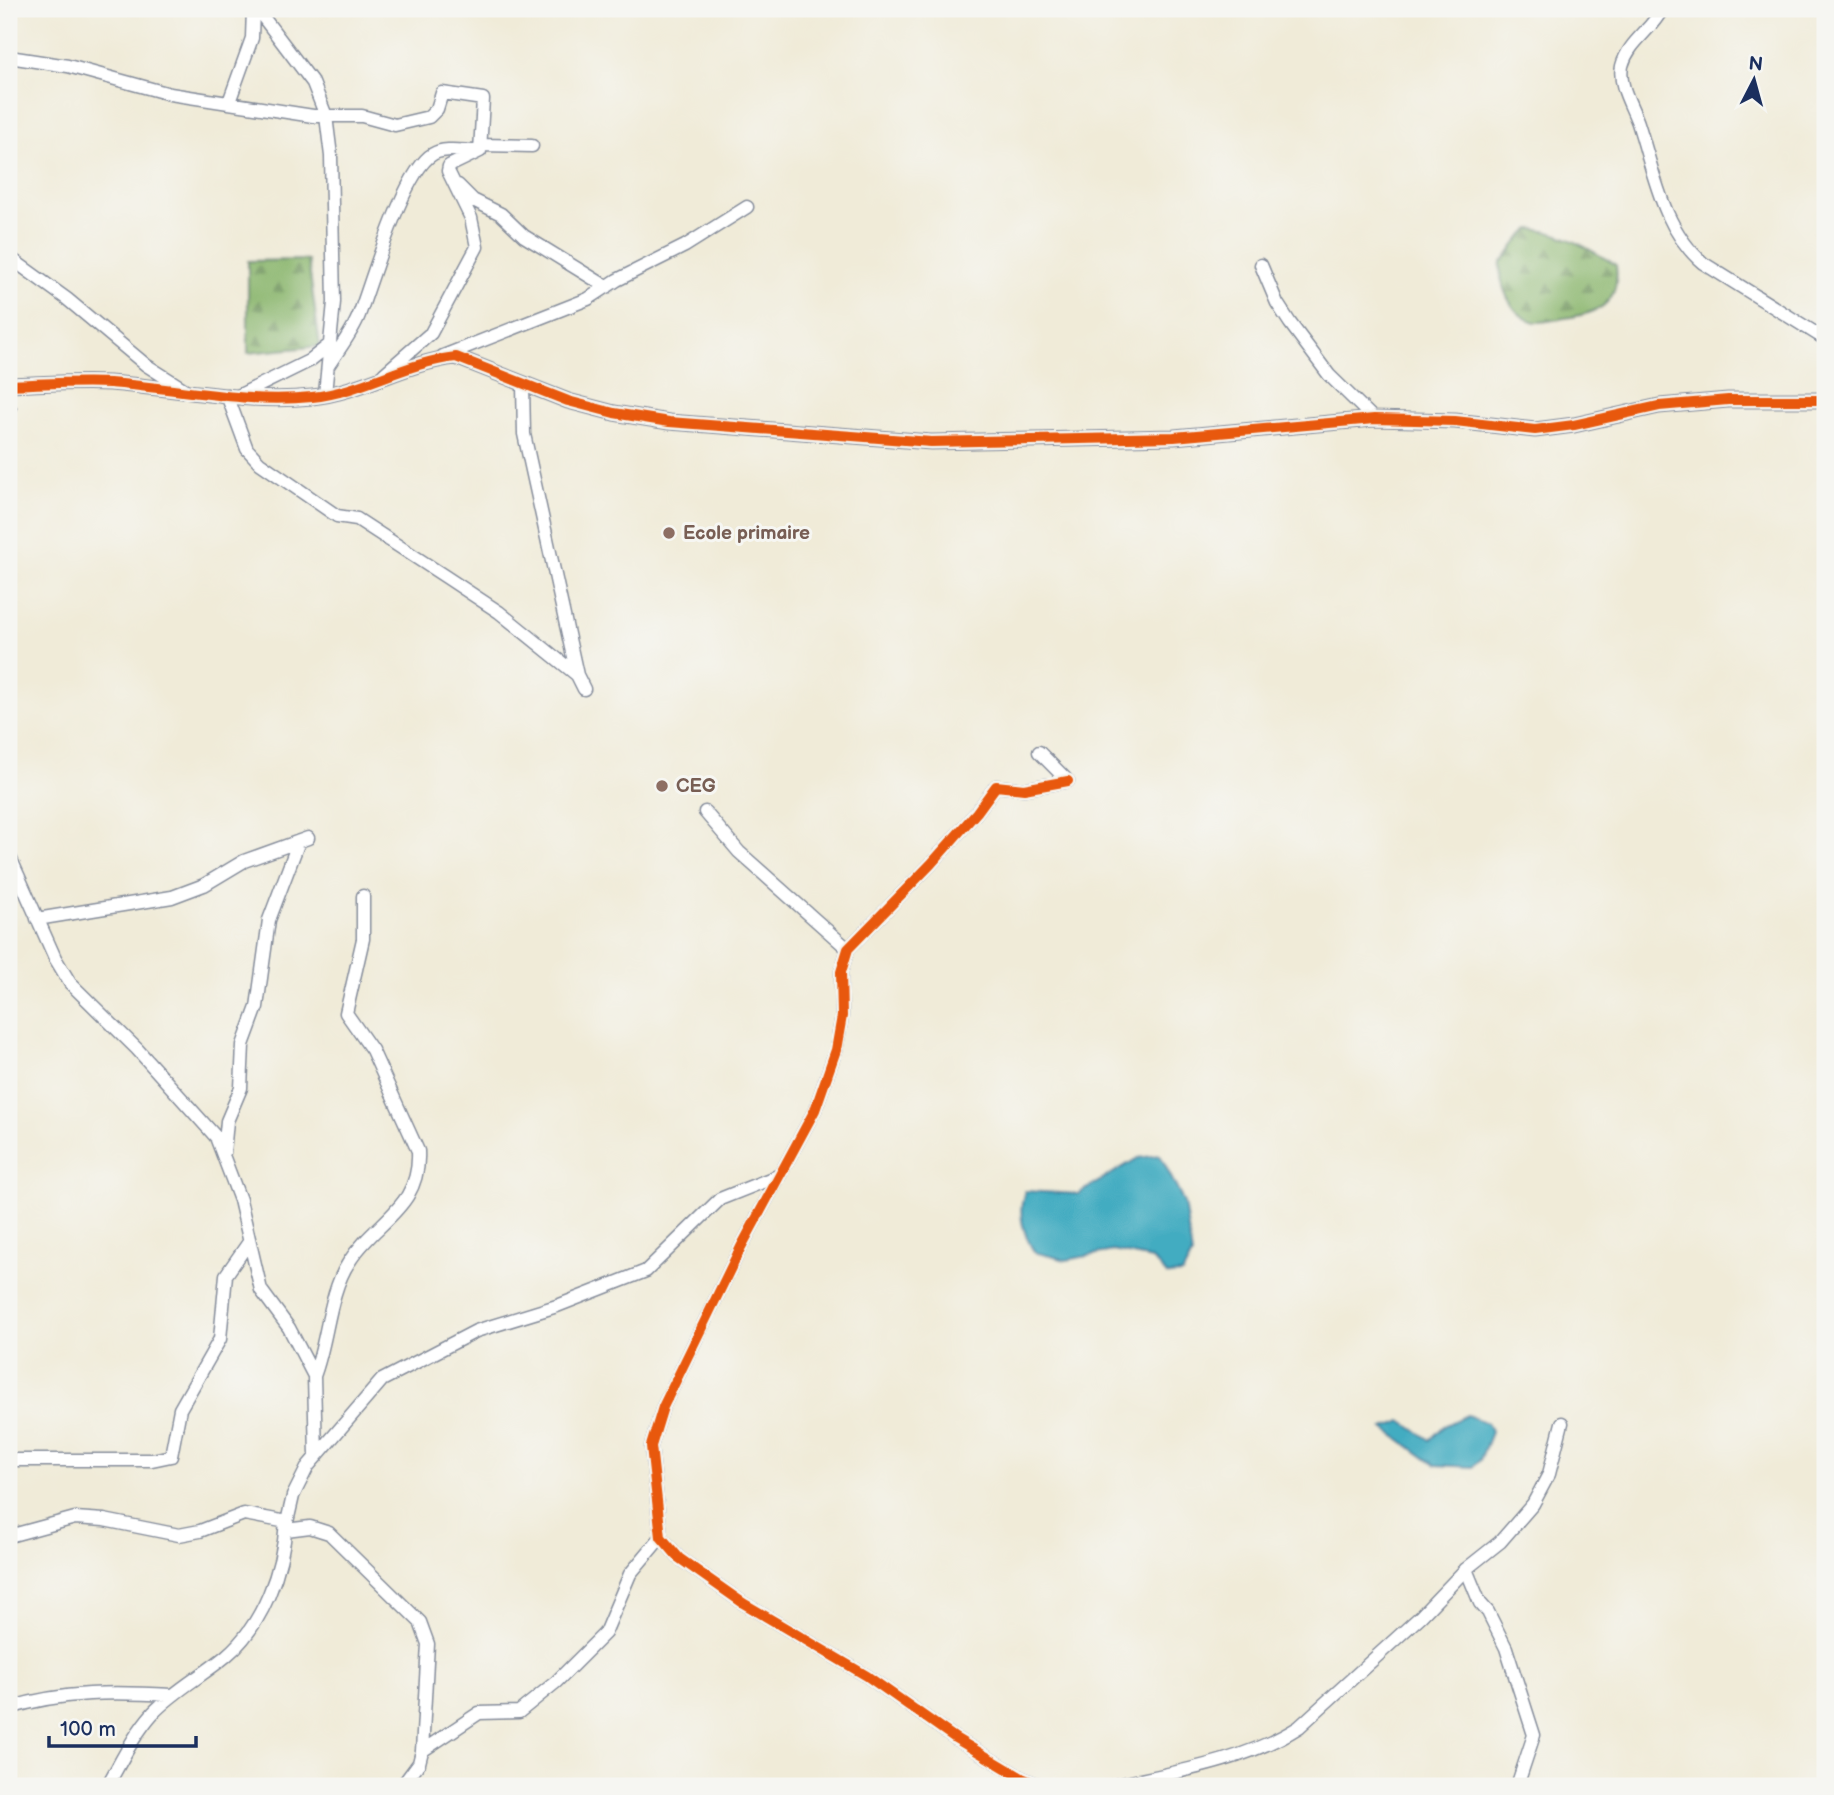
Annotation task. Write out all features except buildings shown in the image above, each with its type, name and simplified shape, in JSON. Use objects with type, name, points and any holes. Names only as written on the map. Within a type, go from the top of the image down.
[{"type":"street","points":[[229,102],[252,38],[255,9]]},
{"type":"street","points":[[255,9],[313,83],[326,116],[332,169],[334,302],[325,394]]},
{"type":"street","points":[[1662,9],[1630,49],[1622,76],[1650,170],[1667,213],[1688,248],[1703,263],[1825,339]]},
{"type":"street","points":[[9,57],[68,66],[170,94],[326,116],[349,114],[395,125],[420,121],[434,113],[442,93],[480,98],[485,106],[481,148]]},
{"type":"street","points":[[326,370],[357,320],[368,284],[417,172],[430,155],[481,148],[532,146]]},
{"type":"street","points":[[376,380],[431,333],[477,247],[471,218],[450,177],[449,166],[481,148]]},
{"type":"street","points":[[450,177],[473,200],[501,214],[524,236],[607,287]]},
{"type":"street","points":[[9,385],[109,383],[233,395],[305,398],[325,394],[436,359],[589,299],[685,246],[747,207]]},
{"type":"street","points":[[9,257],[67,299],[146,365],[190,392]]},
{"type":"street","points":[[1261,265],[1277,303],[1290,323],[1329,375],[1374,419]]},
{"type":"street","points":[[233,395],[309,361],[328,346]]},
{"type":"street","points":[[436,359],[456,356],[523,385],[603,410],[669,422],[931,442],[1174,437],[1374,419],[1455,421],[1535,430],[1586,423],[1659,406],[1728,400],[1825,400]]},
{"type":"street","points":[[523,385],[524,434],[577,675],[584,689]]},
{"type":"street","points":[[233,395],[247,449],[260,463],[337,516],[357,519],[499,612],[577,675]]},
{"type":"street","points":[[1037,1786],[955,1738],[867,1676],[743,1603],[679,1558],[662,1537],[651,1446],[663,1407],[815,1110],[836,1050],[842,1016],[841,972],[848,949],[949,843],[996,786],[1024,789],[1068,780],[1039,752]]},
{"type":"street","points":[[705,812],[738,852],[848,949]]},
{"type":"street","points":[[37,919],[172,897],[204,885],[244,861],[304,839],[271,914],[257,1007],[243,1045],[240,1095],[226,1127],[224,1158]]},
{"type":"street","points":[[9,855],[37,919],[70,983],[136,1049],[216,1137],[240,1200],[261,1290],[289,1328],[314,1376]]},
{"type":"street","points":[[316,1456],[314,1376],[342,1274],[350,1259],[412,1193],[419,1166],[418,1151],[376,1059],[346,1013],[363,939],[363,896]]},
{"type":"street","points":[[107,1786],[141,1728],[172,1695],[225,1657],[252,1629],[279,1566],[286,1526],[299,1482],[316,1456],[382,1380],[476,1331],[557,1306],[646,1271],[720,1199],[780,1175]]},
{"type":"street","points":[[9,1460],[152,1460],[171,1456],[180,1409],[220,1339],[226,1275],[249,1242]]},
{"type":"street","points":[[1112,1786],[1235,1757],[1277,1741],[1299,1727],[1421,1616],[1466,1569],[1500,1542],[1533,1504],[1549,1474],[1562,1423]]},
{"type":"street","points":[[9,1536],[75,1518],[104,1520],[179,1535],[200,1531],[244,1514],[286,1526],[310,1527],[329,1533],[420,1622],[428,1644],[422,1751],[419,1762],[402,1786]]},
{"type":"street","points":[[422,1751],[479,1713],[519,1712],[556,1682],[605,1633],[630,1574],[662,1537]]},
{"type":"street","points":[[1466,1569],[1480,1603],[1488,1612],[1506,1647],[1534,1735],[1517,1786]]},
{"type":"street","points":[[9,1708],[59,1695],[115,1692],[172,1695]]},
{"type":"green space","points":[[1531,229],[1564,237],[1616,265],[1616,279],[1610,299],[1594,311],[1546,321],[1532,321],[1517,312],[1507,297],[1501,279],[1501,262]]},
{"type":"green space","points":[[308,260],[320,346],[248,353],[248,261]]},
{"type":"water","points":[[1160,1155],[1184,1203],[1192,1255],[1182,1274],[1167,1275],[1152,1259],[1113,1251],[1066,1260],[1034,1252],[1022,1223],[1021,1207],[1025,1191],[1078,1194],[1138,1158]]},
{"type":"water","points":[[1467,1415],[1487,1423],[1491,1432],[1480,1460],[1473,1467],[1435,1465],[1384,1428],[1402,1421],[1430,1440],[1444,1426]]},
{"type":"cycle path","points":[[9,385],[110,383],[237,397],[287,399],[330,394],[419,365],[456,357],[568,401],[614,413],[669,422],[931,442],[1174,437],[1374,419],[1455,421],[1535,430],[1574,425],[1659,406],[1728,400],[1825,400]]},
{"type":"cycle path","points":[[1041,1786],[1022,1778],[955,1738],[867,1676],[743,1603],[679,1558],[661,1537],[651,1446],[663,1407],[741,1247],[815,1110],[836,1050],[842,1016],[841,972],[848,949],[931,864],[996,786],[1024,789],[1068,781]]},
{"type":"place","name":"Ecole primaire","points":[[669,533]]},
{"type":"place","name":"CEG","points":[[662,786]]}]
